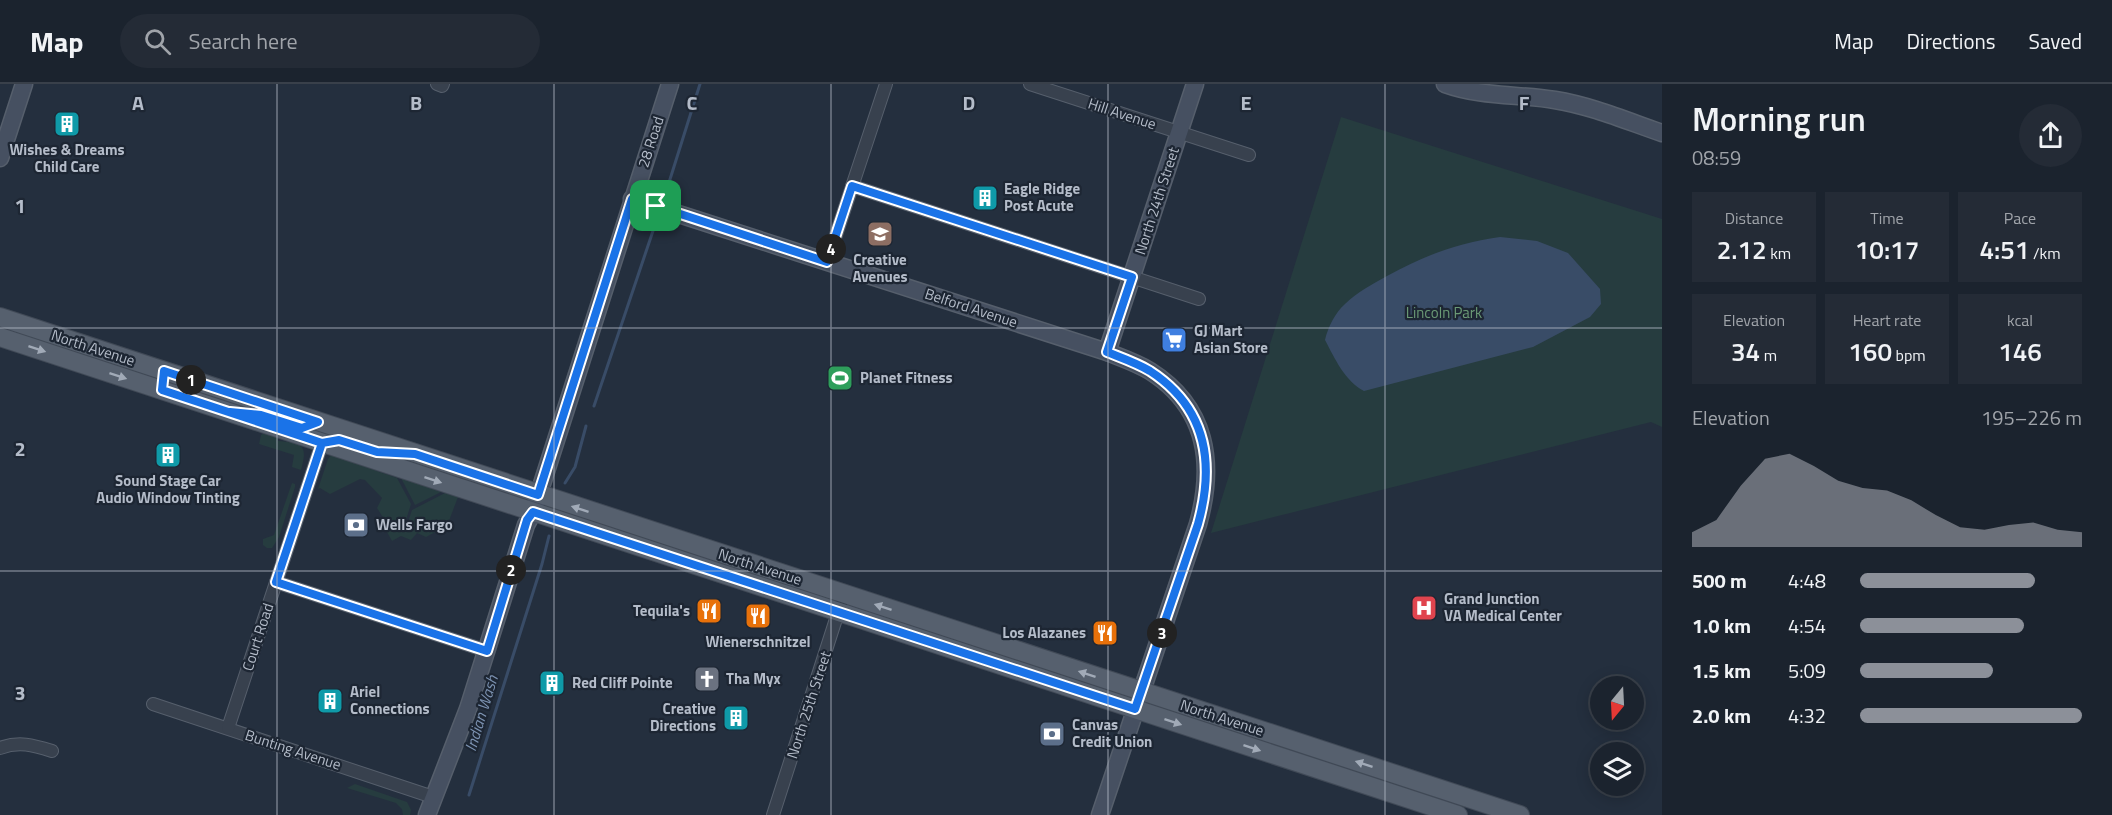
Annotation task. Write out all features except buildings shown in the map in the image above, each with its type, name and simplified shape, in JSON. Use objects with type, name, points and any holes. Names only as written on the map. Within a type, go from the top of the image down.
[{"type":"main road","name":"North Avenue","points":[[0,317],[415,454],[607,537],[838,612],[1440,789],[1520,815]]},
{"type":"main road","name":"North Avenue","points":[[0,337],[322,443],[535,504],[692,545],[844,594],[1433,811],[1458,815]]},
{"type":"main road","points":[[162,390],[164,371]]},
{"type":"main road","points":[[230,412],[261,415],[302,428],[318,422]]},
{"type":"main road","points":[[322,443],[339,440],[377,452],[415,454]]},
{"type":"main road","points":[[607,537],[629,536],[672,551],[692,545]]},
{"type":"main road","points":[[693,565],[710,561],[749,574],[781,574]]},
{"type":"main road","points":[[1357,782],[1379,781],[1419,795],[1440,789]]},
{"type":"main road","points":[[1433,811],[1449,801],[1486,813],[1498,808]]},
{"type":"street","points":[[0,158],[24,84]]},
{"type":"street","name":"28 Road","points":[[427,815],[457,740],[487,651],[527,520],[535,504],[670,84]]},
{"type":"street","points":[[827,262],[886,84]]},
{"type":"street","name":"Hill Avenue","points":[[1030,84],[1249,155]]},
{"type":"street","name":"North 24th Street","points":[[1107,352],[1195,84]]},
{"type":"street","points":[[1445,84],[1486,94],[1502,89],[1559,101],[1662,133]]},
{"type":"street","points":[[852,186],[1199,299]]},
{"type":"street","name":"Belford Avenue","points":[[632,199],[1107,352],[1146,368],[1172,390],[1192,415],[1204,445],[1208,474],[1203,509],[1100,815]]},
{"type":"street","name":"Court Road","points":[[228,728],[322,443]]},
{"type":"street","points":[[276,582],[487,651]]},
{"type":"street","name":"North 25th Street","points":[[772,815],[844,594]]},
{"type":"street","name":"Bunting Avenue","points":[[153,704],[433,797]]},
{"type":"street","points":[[0,748],[27,743],[52,752]]},
{"type":"green space","name":"Lincoln Park","points":[[1341,117],[1662,219],[1662,427],[1651,422],[1211,533]]},
{"type":"green space","points":[[264,433],[278,438],[278,441],[301,446],[304,455],[301,470],[292,467],[294,455],[259,444],[261,435]]},
{"type":"green space","points":[[331,455],[397,478],[411,504],[406,520],[393,526],[384,519],[377,508],[382,498],[365,480],[360,479],[330,494],[318,489]]},
{"type":"green space","points":[[401,478],[441,492],[415,505]]},
{"type":"green space","points":[[292,483],[295,487],[279,537],[272,548],[267,548],[263,545],[263,539],[274,535]]},
{"type":"green space","points":[[445,493],[458,497],[447,526],[426,537],[417,533],[411,540],[401,536],[392,541],[387,532],[408,522],[412,510]]},
{"type":"green space","points":[[355,784],[407,802],[411,810],[410,815],[403,815],[402,809],[396,803],[347,788]]},
{"type":"water","points":[[1500,237],[1537,241],[1568,253],[1600,289],[1601,304],[1590,317],[1533,347],[1364,391],[1357,387],[1341,369],[1325,340],[1332,320],[1345,304],[1365,288],[1415,262],[1456,246]]},
{"type":"waterway","name":"Indian Wash","points":[[666,192],[700,84]]},
{"type":"waterway","name":"Indian Wash","points":[[594,406],[656,222]]},
{"type":"waterway","name":"Indian Wash","points":[[565,483],[575,467],[586,426]]},
{"type":"waterway","name":"Indian Wash","points":[[469,795],[549,536]]},
{"type":"place","name":"Wishes & Dreams Child Care","points":[[67,124]]},
{"type":"place","name":"Eagle Ridge Post Acute","points":[[985,198]]},
{"type":"place","name":"Creative Avenues","points":[[880,234]]},
{"type":"place","name":"GJ Mart Asian Store","points":[[1174,340]]},
{"type":"place","name":"Planet Fitness","points":[[840,378]]},
{"type":"place","name":"Sound Stage Car Audio Window Tinting","points":[[168,455]]},
{"type":"place","name":"Wells Fargo","points":[[356,525]]},
{"type":"place","name":"Grand Junction VA Medical Center","points":[[1424,608]]},
{"type":"place","name":"Tequila's","points":[[709,611]]},
{"type":"place","name":"Wienerschnitzel","points":[[758,616]]},
{"type":"place","name":"Los Alazanes","points":[[1105,633]]},
{"type":"place","name":"Tha Myx","points":[[707,679]]},
{"type":"place","name":"Red Cliff Pointe","points":[[552,683]]},
{"type":"place","name":"Ariel Connections","points":[[330,701]]},
{"type":"place","name":"Creative Directions","points":[[736,718]]},
{"type":"place","name":"Canvas Credit Union","points":[[1052,734]]},
{"type":"route","points":[[656,206],[632,199],[538,495],[415,454],[377,452],[339,440],[322,443],[258,422],[162,390],[164,371],[318,422],[302,428],[261,415],[230,412],[322,443],[276,582],[487,651],[527,520],[533,512],[1135,709],[1198,524],[1208,474],[1200,432],[1188,408],[1180,398],[1152,372],[1107,352],[1132,277],[852,186],[827,262],[656,206]]}]
